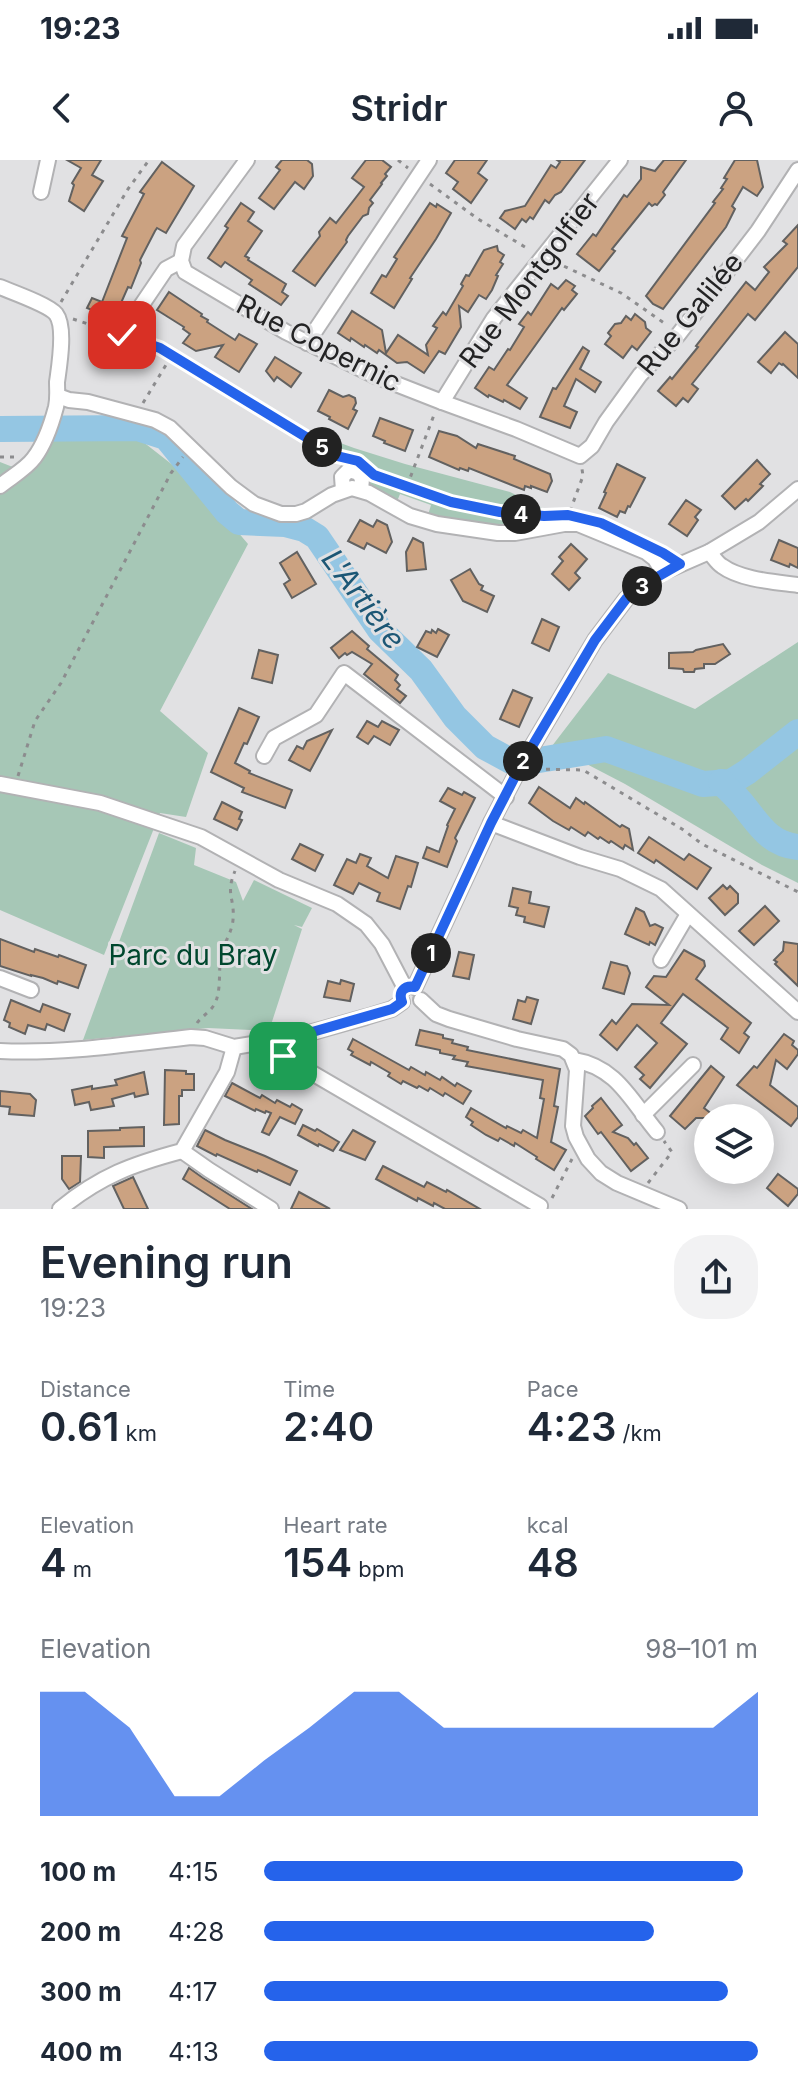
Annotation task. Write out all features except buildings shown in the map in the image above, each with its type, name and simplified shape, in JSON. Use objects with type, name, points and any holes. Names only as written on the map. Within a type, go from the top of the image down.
[{"type":"street","points":[[41,192],[48,160]]},
{"type":"street","points":[[141,306],[166,269],[181,261],[184,246],[247,160]]},
{"type":"street","points":[[307,343],[429,160]]},
{"type":"street","name":"Rue Montgolfier","points":[[442,402],[494,318],[620,160]]},
{"type":"street","name":"Rue Galilée","points":[[580,456],[592,446],[640,375],[678,335],[758,231],[798,170]]},
{"type":"street","name":"Rue Copernic","points":[[181,261],[185,272],[307,343],[373,375],[580,456]]},
{"type":"street","points":[[0,287],[56,314],[61,356],[57,402],[42,442],[34,458],[0,486]]},
{"type":"street","points":[[57,402],[88,402],[155,420],[170,428],[231,487],[254,504],[281,514],[306,511],[343,490],[361,489],[410,516],[437,524],[498,533],[578,524],[646,552],[663,572]]},
{"type":"street","points":[[0,1051],[52,1051],[191,1037],[234,1047],[295,1037],[392,1009],[410,994],[491,823],[525,759],[595,640],[626,599],[663,572],[709,552],[759,522],[798,489]]},
{"type":"street","points":[[709,552],[722,566],[743,575],[798,585]]},
{"type":"street","points":[[264,756],[274,738],[316,715],[344,673],[506,797]]},
{"type":"street","points":[[7,786],[100,803],[201,837],[279,880],[337,904],[366,924],[382,944],[410,994],[436,1014],[517,1039],[563,1049],[571,1055],[577,1070],[573,1126],[588,1159],[601,1173],[679,1209]]},
{"type":"street","points":[[491,823],[661,889],[798,1012]]},
{"type":"street","points":[[661,960],[688,914]]},
{"type":"street","points":[[1,981],[31,990]]},
{"type":"street","points":[[276,1040],[283,1056],[539,1208]]},
{"type":"street","points":[[60,1209],[95,1182],[116,1172],[182,1151],[227,1072],[234,1047]]},
{"type":"street","points":[[574,1060],[599,1067],[612,1075],[657,1132]]},
{"type":"street","points":[[643,1115],[693,1065]]},
{"type":"street","points":[[182,1151],[271,1209]]},
{"type":"path","points":[[149,160],[128,189],[56,314],[160,348],[337,456],[347,459]]},
{"type":"path","points":[[122,335],[141,306]]},
{"type":"path","points":[[137,414],[172,355]]},
{"type":"path","points":[[407,486],[442,402]]},
{"type":"path","points":[[7,786],[35,721],[61,683],[171,473],[190,447]]},
{"type":"path","points":[[568,515],[583,476],[580,456]]},
{"type":"path","points":[[374,475],[451,502],[500,512],[544,516]]},
{"type":"path","points":[[525,759],[533,769],[583,770],[702,844],[798,892]]},
{"type":"path","points":[[191,1037],[198,1019],[209,1012],[218,994],[220,958],[233,916],[229,885],[241,859]]},
{"type":"path","points":[[640,1193],[672,1152],[657,1132]]},
{"type":"path","points":[[539,1208],[550,1202],[580,1145]]},
{"type":"green space","points":[[59,419],[133,434],[197,484],[248,544],[160,711],[208,753],[186,817],[160,813],[104,955],[0,910],[0,462],[28,473]]},
{"type":"green space","points":[[313,433],[405,464],[510,492],[542,508],[557,511],[547,521],[504,529],[428,515],[431,505],[400,494],[396,504],[373,488],[360,468],[332,459],[310,444]]},
{"type":"green space","points":[[798,642],[798,883],[552,746],[608,673],[695,709]]},
{"type":"green space","name":"Parc du Bray","points":[[159,833],[196,848],[194,865],[236,882],[243,901],[254,880],[312,908],[302,927],[294,925],[302,929],[269,1031],[208,1028],[83,1040]]},
{"type":"waterway","name":"L'Artière","points":[[0,429],[138,428],[166,437],[227,512],[239,522],[285,524],[304,529],[317,537],[380,630],[421,670],[455,717],[485,747],[511,761],[539,760],[606,749],[703,784],[731,782],[798,732]]},
{"type":"waterway","name":"L'Artière","points":[[721,782],[766,833],[780,842],[798,847]]},
{"type":"route","points":[[122,335],[160,348],[337,456],[358,461],[374,475],[451,502],[500,512],[568,515],[601,523],[680,564],[638,588],[595,640],[521,765],[415,987],[407,986],[402,990],[402,1002],[392,1009],[276,1040],[283,1056]]}]
